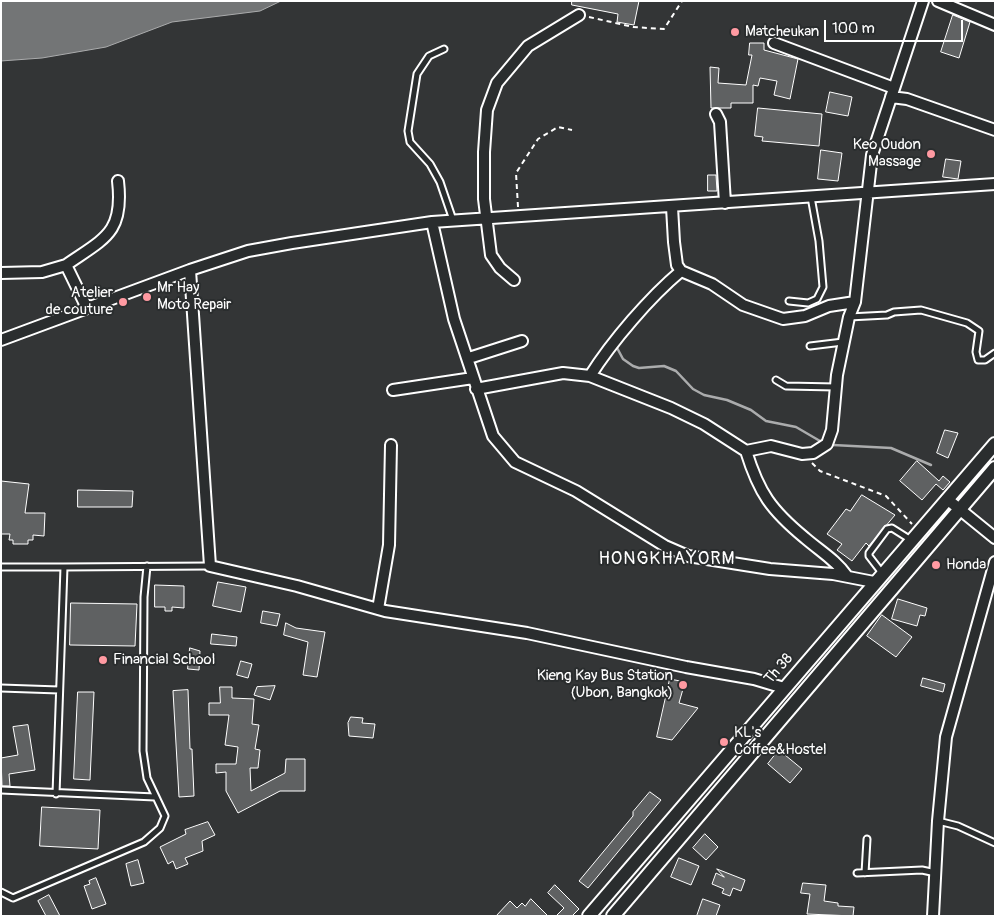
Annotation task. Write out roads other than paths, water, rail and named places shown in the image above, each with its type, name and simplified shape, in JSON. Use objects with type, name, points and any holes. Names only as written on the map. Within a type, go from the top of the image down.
[{"type":"street","points":[[746,451],[771,446],[802,454],[813,453],[827,444],[832,430],[836,387],[844,342],[849,317],[855,302],[872,155],[923,1]]},
{"type":"street","points":[[938,1],[995,25]]},
{"type":"street","points":[[514,280],[500,268],[491,255],[484,199],[484,152],[488,110],[497,83],[528,46],[579,15]]},
{"type":"street","points":[[774,43],[907,99],[995,130]]},
{"type":"street","points":[[716,114],[720,122],[725,203]]},
{"type":"street","points":[[1,273],[42,272],[66,265],[100,242],[110,232],[118,218],[120,201],[118,180]]},
{"type":"street","points":[[1,340],[190,270],[248,251],[432,222],[995,184]]},
{"type":"street","points":[[672,207],[677,265],[681,271],[712,284],[743,305],[783,318],[805,316],[829,306],[855,302]]},
{"type":"street","points":[[432,222],[454,319],[492,436],[515,462],[576,491],[665,546],[697,557],[770,569],[878,577]]},
{"type":"street","points":[[66,265],[87,308]]},
{"type":"street","points":[[190,270],[210,566],[297,586],[378,609],[527,633],[686,667],[754,679],[784,688]]},
{"type":"street","points":[[590,376],[627,328],[667,283],[681,271]]},
{"type":"street","points":[[468,358],[522,342]]},
{"type":"street","points":[[476,389],[563,373],[590,376],[671,408],[704,424],[746,451],[756,483],[778,514],[839,564],[848,576]]},
{"type":"street","points":[[393,390],[473,378]]},
{"type":"street","name":"Th 38","points":[[589,916],[878,577],[995,444]]},
{"type":"street","points":[[378,609],[389,545],[392,445]]},
{"type":"street","points":[[613,916],[995,468]]},
{"type":"street","points":[[947,499],[995,538]]},
{"type":"street","points":[[933,916],[938,821],[946,737],[995,562]]},
{"type":"lane","points":[[444,49],[428,56],[417,74],[408,131],[410,142],[430,164],[440,182],[453,221]]},
{"type":"lane","points":[[789,301],[808,303],[817,299],[823,287],[819,241],[811,197]]},
{"type":"lane","points":[[849,317],[887,315],[894,312],[926,312],[967,323],[978,331],[976,352],[978,360],[985,360],[995,353]]},
{"type":"lane","points":[[810,346],[844,342]]},
{"type":"lane","points":[[776,380],[786,386],[836,387]]},
{"type":"lane","points":[[878,577],[869,553],[887,529],[892,528],[915,536]]},
{"type":"lane","points":[[1,892],[12,898],[144,842],[160,828],[164,816],[147,778],[143,751],[144,597],[147,566]]},
{"type":"lane","points":[[1,567],[210,566]]},
{"type":"lane","points":[[56,794],[64,567]]},
{"type":"lane","points":[[1,688],[59,690]]},
{"type":"lane","points":[[1,790],[155,797]]},
{"type":"lane","points":[[938,821],[958,826],[995,842]]},
{"type":"lane","points":[[865,873],[866,839]]},
{"type":"lane","points":[[857,873],[922,870],[936,873]]},
{"type":"waterway","points":[[616,346],[623,359],[633,366],[639,368],[664,366],[676,371],[693,389],[704,395],[727,400],[751,410],[766,421],[796,427],[820,441]]},
{"type":"waterway","points":[[833,445],[891,448],[931,465]]},
{"type":"place","name":"Matcheukan","points":[[735,32]]},
{"type":"place","name":"Keo Oudon Massage","points":[[931,154]]},
{"type":"place","name":"Mr Hay Moto Repair","points":[[147,297]]},
{"type":"place","name":"Atelier de couture","points":[[123,302]]},
{"type":"place","name":"Honda","points":[[936,565]]},
{"type":"place","name":"Financial School","points":[[103,660]]},
{"type":"place","name":"Kieng Kay Bus Station (Ubon, Bangkok)","points":[[683,685]]},
{"type":"place","name":"KL's Coffee&Hostel","points":[[724,742]]},
{"type":"district","name":"HONGKHAYORM","points":[[667,559]]}]
